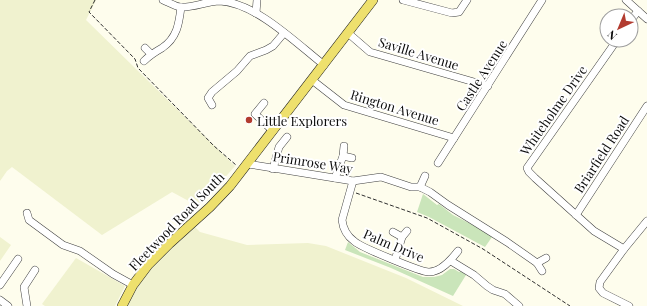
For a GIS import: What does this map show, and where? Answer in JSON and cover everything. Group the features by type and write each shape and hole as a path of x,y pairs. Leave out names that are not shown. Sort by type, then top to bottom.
{"main road":[{"name":"Fleetwood Road South","path":"122,306 133,285 148,265 210,207 245,167 373,0"}],"street":[{"path":"163,0 181,7 221,1 248,8 284,33 324,65"},
{"path":"256,13 257,0"},
{"path":"403,0 452,13 459,12 467,0"},
{"name":"Castle Avenue","path":"438,163 542,0"},
{"path":"626,0 635,8"},
{"path":"144,61 151,54 163,47 175,35 181,7"},
{"path":"639,12 647,19"},
{"path":"201,102 208,98 212,92 237,72 250,56 273,46 284,33"},
{"name":"Saville Avenue","path":"348,33 370,52 488,86"},
{"path":"145,48 151,54"},
{"name":"Whiteholme Drive","path":"611,48 528,168 529,172 576,216 594,231 624,249"},
{"name":"Rington Avenue","path":"312,80 344,105 454,138"},
{"path":"208,98 212,105"},
{"path":"264,103 255,114 273,131"},
{"name":"Briarfield Road","path":"576,216 647,106"},
{"path":"273,169 279,147 287,136"},
{"path":"335,178 344,146"},
{"path":"342,156 352,158"},
{"name":"Primrose Way","path":"245,167 273,169 353,182 381,177 411,187 420,187 507,242 537,263 542,271"},
{"path":"420,187 426,176"},
{"name":"Palm Drive","path":"353,182 342,220 342,226 354,241 395,260 428,272 438,270 451,260 458,251"},
{"path":"27,213 29,220 63,245 80,250 112,274 133,285"},
{"path":"629,306 603,293 599,288 600,282 647,221"},
{"path":"395,260 402,237 407,231"},
{"path":"393,232 402,237"},
{"path":"537,263 546,258"},
{"path":"0,285 18,259"},
{"path":"451,260 474,274 493,290 505,294 519,306"},
{"path":"27,306 24,287 35,270"},
{"path":"0,300 8,306"}],"path":[{"path":"95,0 88,12 135,59 138,68 214,146 245,167"},
{"path":"350,190 427,218 483,249 570,306"}],"green space":[{"path":"0,0 96,0 86,20 235,166 221,182 210,185 210,192 204,201 198,206 172,192 102,235 12,167 0,181"},
{"path":"423,194 453,215 485,231 492,237 485,247 417,212"},
{"path":"195,227 200,232 247,245 308,243 326,246 406,278 463,306 126,306 150,268"},
{"path":"0,237 11,245 0,261"},
{"path":"348,242 360,252 423,277 442,275 450,269 454,269 459,272 461,271 466,275 453,296 391,268 345,250"},
{"path":"76,258 125,286 115,306 45,306 42,304"}],"place":[{"name":"Little Explorers","path":"249,120"}]}
